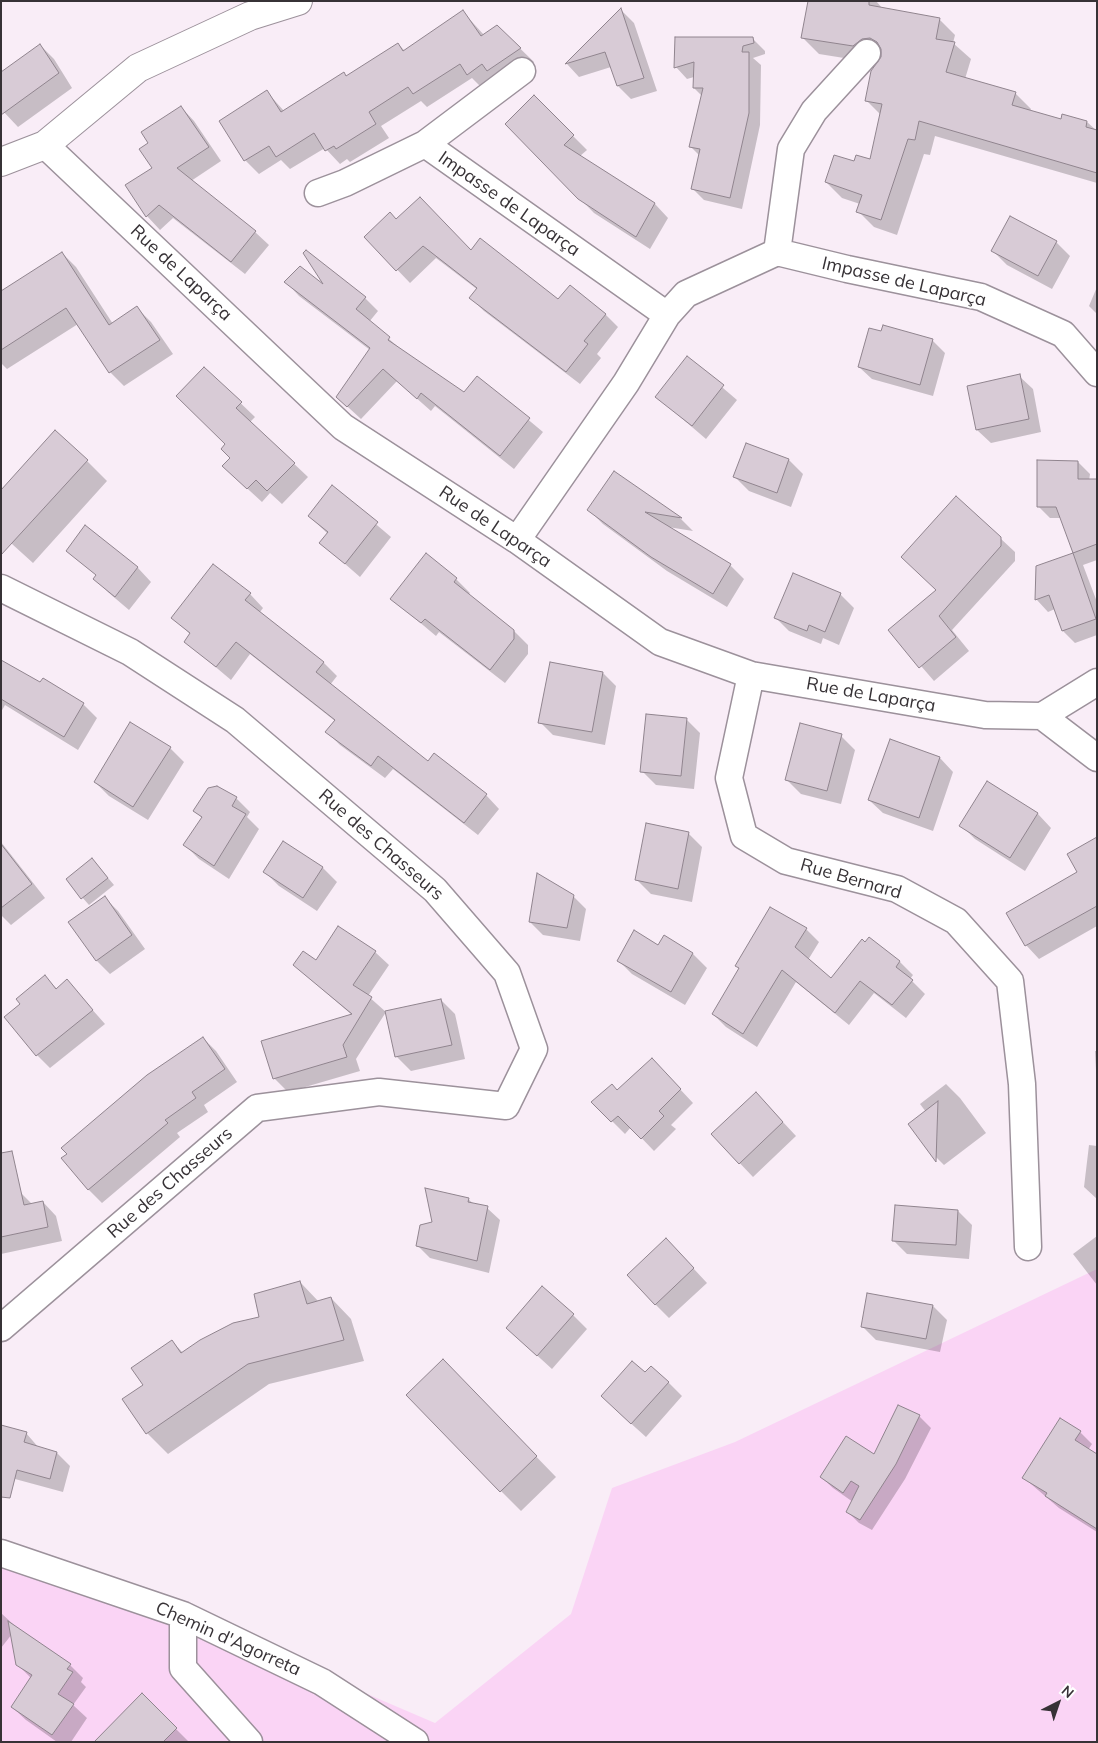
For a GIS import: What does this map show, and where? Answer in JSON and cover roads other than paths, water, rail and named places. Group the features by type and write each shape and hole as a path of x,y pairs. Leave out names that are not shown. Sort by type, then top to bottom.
{"main road":[{"path":"1,162 46,145 138,68 250,16 298,1"}],"street":[{"path":"517,540 626,383 667,315 686,294 777,252 791,149 814,111 867,53"},
{"path":"318,193 346,182 425,144 522,71"},
{"name":"Impasse de Laparça","path":"425,144 667,315"},
{"name":"Rue de Laparça","path":"46,145 343,427 517,540 660,642 751,675 985,714 1042,716"},
{"name":"Impasse de Laparça","path":"777,252 847,269 981,296 1064,334 1097,373"},
{"name":"Rue des Chasseurs","path":"1,588 130,652 235,720 435,890 507,973 534,1049 506,1106 379,1092 257,1108 1,1328"},
{"name":"Rue Bernard","path":"751,675 729,778 744,836 786,861 897,889 956,922 1010,980 1022,1084 1028,1247"},
{"path":"1097,682 1042,716 1097,758"},
{"name":"Chemin d'Agorreta","path":"1,1553 183,1615 322,1682 415,1742"},
{"path":"183,1615 183,1668 249,1742"}]}
